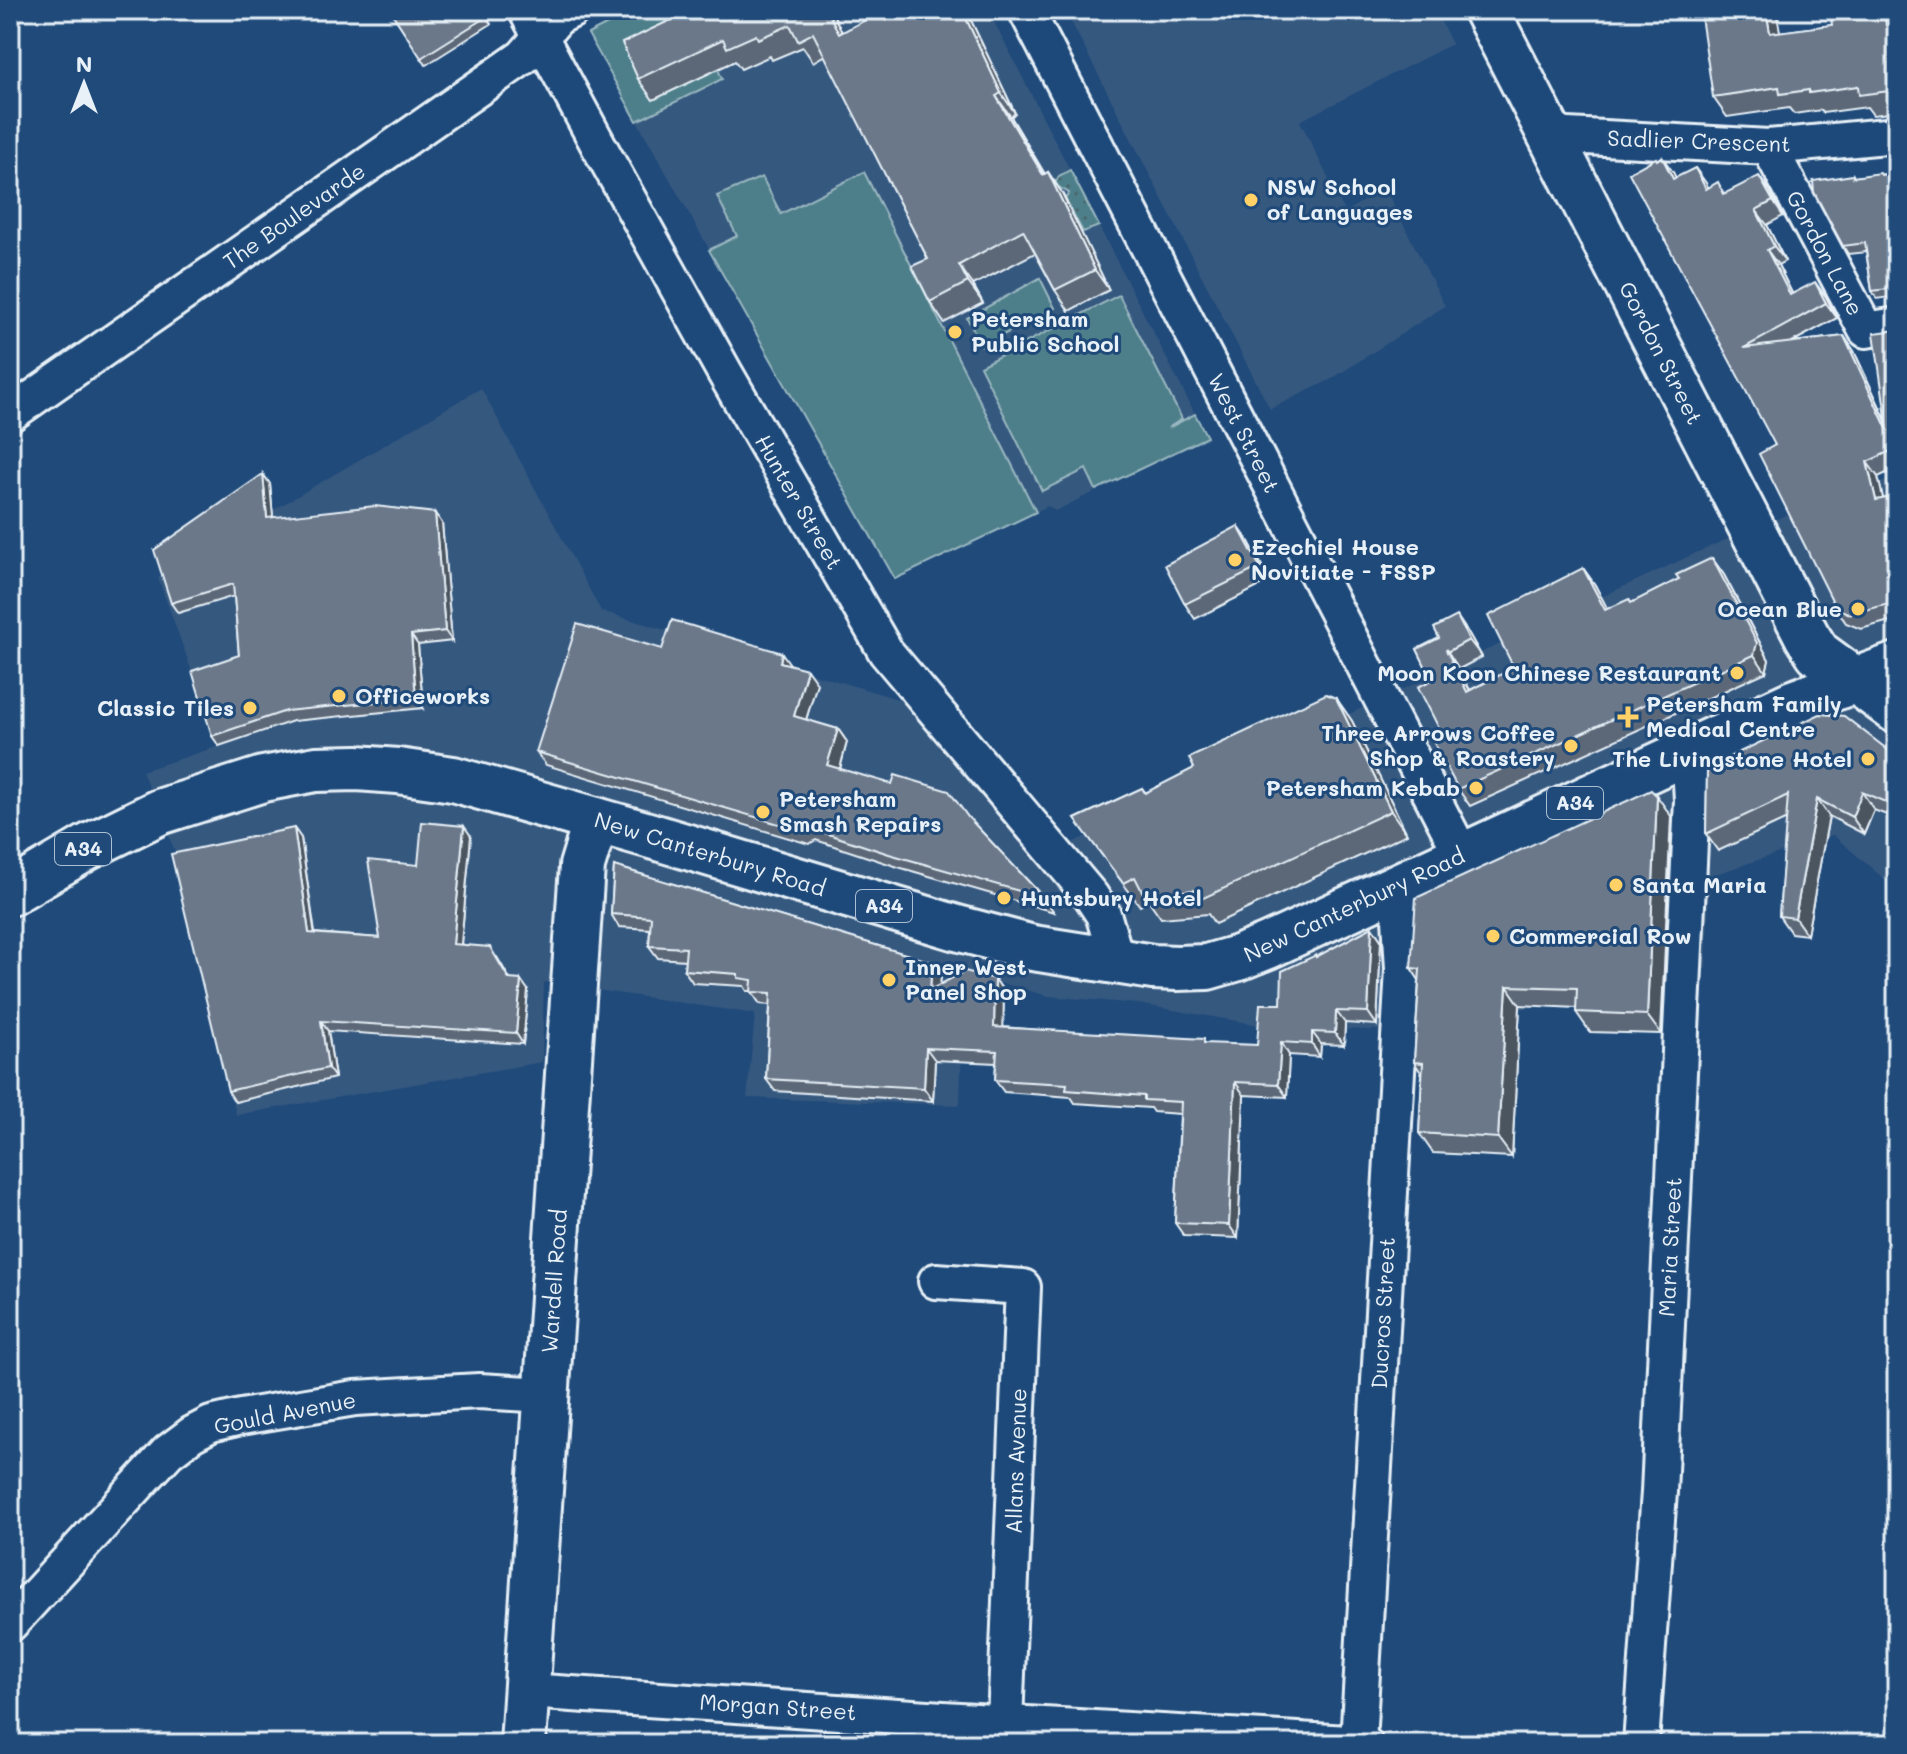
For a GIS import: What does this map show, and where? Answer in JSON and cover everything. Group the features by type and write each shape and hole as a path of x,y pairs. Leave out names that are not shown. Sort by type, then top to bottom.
{"main road":[{"name":"Gordon Street","path":"1486,10 1807,636 1818,653 1897,711"},
{"name":"New Canterbury Road","path":"10,893 88,847 159,812 263,779 316,769 357,768 453,779 1033,948 1177,968 1207,967 1238,958 1793,703 1897,665"},
{"name":"Wardell Road","path":"523,1744 582,866 596,820"}],"street":[{"name":"The Boulevarde","path":"10,414 523,57 533,23 572,10"},
{"name":"West Street","path":"1026,10 1462,855"},
{"name":"Hunter Street","path":"533,23 725,373 886,652 1091,896 1103,914 1117,961"},
{"name":"Sadlier Crescent","path":"1549,135 1769,147 1897,135"},
{"name":"Gordon Lane","path":"1769,147 1866,330 1897,325"},
{"name":"Maria Street","path":"1641,1744 1659,1492 1692,800 1689,750"},
{"name":"Ducros Street","path":"1362,1743 1403,969 1398,884"},
{"name":"Allans Avenue","path":"936,1281 1023,1287 1005,1722"},
{"name":"Gould Avenue","path":"10,1624 168,1452 211,1424 355,1398 479,1391 547,1395"},
{"name":"Morgan Street","path":"527,1691 942,1731 1005,1722 1167,1738 1362,1743"}],"shaded area":[{"name":"Petersham Public School","path":"635,10 988,10 1207,437 1055,511 1048,506 895,579 588,34"},
{"name":"NSW School of Languages","path":"1065,10 1435,10 1452,44 1300,121 1345,212 1385,188 1445,306 1330,380 1270,409"},
{"path":"481,388 601,611 955,716 1065,846 1711,546 1784,516 1817,511 1897,476 1897,890 1833,835 1710,876 1706,969 1420,1031 1277,1028 1138,1004 1048,996 964,973 960,1105 747,1098 755,1014 544,982 542,1062 236,1115 176,854 142,771 219,746 158,578"}],"green space":[{"path":"635,10 726,10 718,69 722,79 637,121 588,34"},
{"path":"1070,170 1099,226 1083,232 1065,199 1069,193 1055,183 1059,176"},
{"path":"864,172 1036,512 895,579 709,250 737,236 717,196 762,177 781,214"},
{"path":"1040,278 1055,308 982,346 967,318"},
{"path":"1119,295 1182,419 1168,428 1195,414 1207,437 1096,490 1086,469 1042,491 980,366"}],"building":[{"path":"390,10 481,10 486,17 421,58"},
{"path":"692,10 703,10 705,13 712,10 827,10 839,34 884,10 962,10 1001,93 996,96 1043,175 1048,172 1095,270 1055,290 1023,230 959,265 968,282 930,302 912,266 928,259 813,33 798,41 790,25 727,48 723,39 638,79 622,43"},
{"path":"1700,10 1766,10 1770,33 1832,25 1830,10 1884,10 1886,25 1892,24 1897,90 1859,95 1858,86 1780,94 1779,87 1713,97"},
{"path":"1662,157 1673,179 1695,168 1706,189 1718,182 1724,194 1759,176 1773,201 1756,210 1774,246 1767,250 1790,295 1815,282 1826,303 1744,348 1844,336 1888,431 1874,333 1897,330 1897,448 1867,462 1876,500 1897,496 1897,602 1850,614 1836,608 1759,454 1775,445 1629,173"},
{"path":"1897,173 1897,288 1872,291 1865,243 1843,246 1814,192 1813,181"},
{"path":"263,474 267,518 375,506 435,513 445,631 411,635 416,698 286,711 212,736 192,671 239,655 233,584 171,603 154,550"},
{"path":"1238,526 1260,567 1185,604 1165,565"},
{"path":"1712,558 1757,643 1754,655 1458,789 1434,743 1444,738 1418,687 1432,680 1417,649 1439,638 1434,628 1457,616 1469,640 1447,652 1467,692 1514,668 1488,616 1583,568 1605,610 1629,599 1631,603 1679,579 1676,575"},
{"path":"672,620 782,653 780,662 807,669 794,716 838,729 827,765 892,784 895,775 949,791 968,817 1044,898 807,827 799,830 536,752 577,624 662,649"},
{"path":"1326,694 1336,698 1391,811 1199,900 1194,890 1144,895 1135,877 1123,883 1075,819 1142,788 1145,793 1194,768 1189,758"},
{"path":"1820,714 1844,716 1897,757 1897,807 1862,792 1852,817 1817,799 1795,918 1779,916 1788,795 1706,834 1707,772 1710,766"},
{"path":"1651,790 1657,796 1647,1015 1576,1012 1577,988 1507,986 1498,1138 1419,1133 1423,1063 1414,1062 1420,969 1411,968 1416,898"},
{"path":"422,822 464,826 453,944 490,947 509,979 521,980 516,1033 321,1021 328,1068 228,1091 171,854 294,828 309,933 380,938 368,860 418,865"},
{"path":"614,866 932,962 930,990 965,971 995,979 994,1027 1257,1045 1260,1004 1281,1004 1282,971 1372,927 1368,1012 1336,1011 1335,1033 1312,1032 1312,1044 1281,1042 1278,1084 1235,1082 1229,1225 1175,1223 1181,1102 1066,1090 1067,1084 995,1080 997,1051 926,1048 924,1088 766,1079 771,993 751,992 752,980 738,978 738,974 684,970 686,948 649,946 651,917 611,914"}],"place":[{"name":"NSW School of Languages","path":"1251,200"},
{"name":"Petersham Public School","path":"955,332"},
{"name":"Ezechiel House Novitiate - FSSP","path":"1235,560"},
{"name":"Ocean Blue","path":"1858,609"},
{"name":"Moon Koon Chinese Restaurant","path":"1737,673"},
{"name":"Officeworks","path":"339,696"},
{"name":"Classic Tiles","path":"250,708"},
{"name":"Petersham Family Medical Centre","path":"1628,717"},
{"name":"Three Arrows Coffee Shop & Roastery","path":"1571,746"},
{"name":"The Livingstone Hotel","path":"1868,759"},
{"name":"Petersham Kebab","path":"1476,788"},
{"name":"Petersham Smash Repairs","path":"763,812"},
{"name":"Santa Maria","path":"1616,885"},
{"name":"Huntsbury Hotel","path":"1004,898"},
{"name":"Commercial Row","path":"1493,936"},
{"name":"Inner West Panel Shop","path":"889,980"}]}
